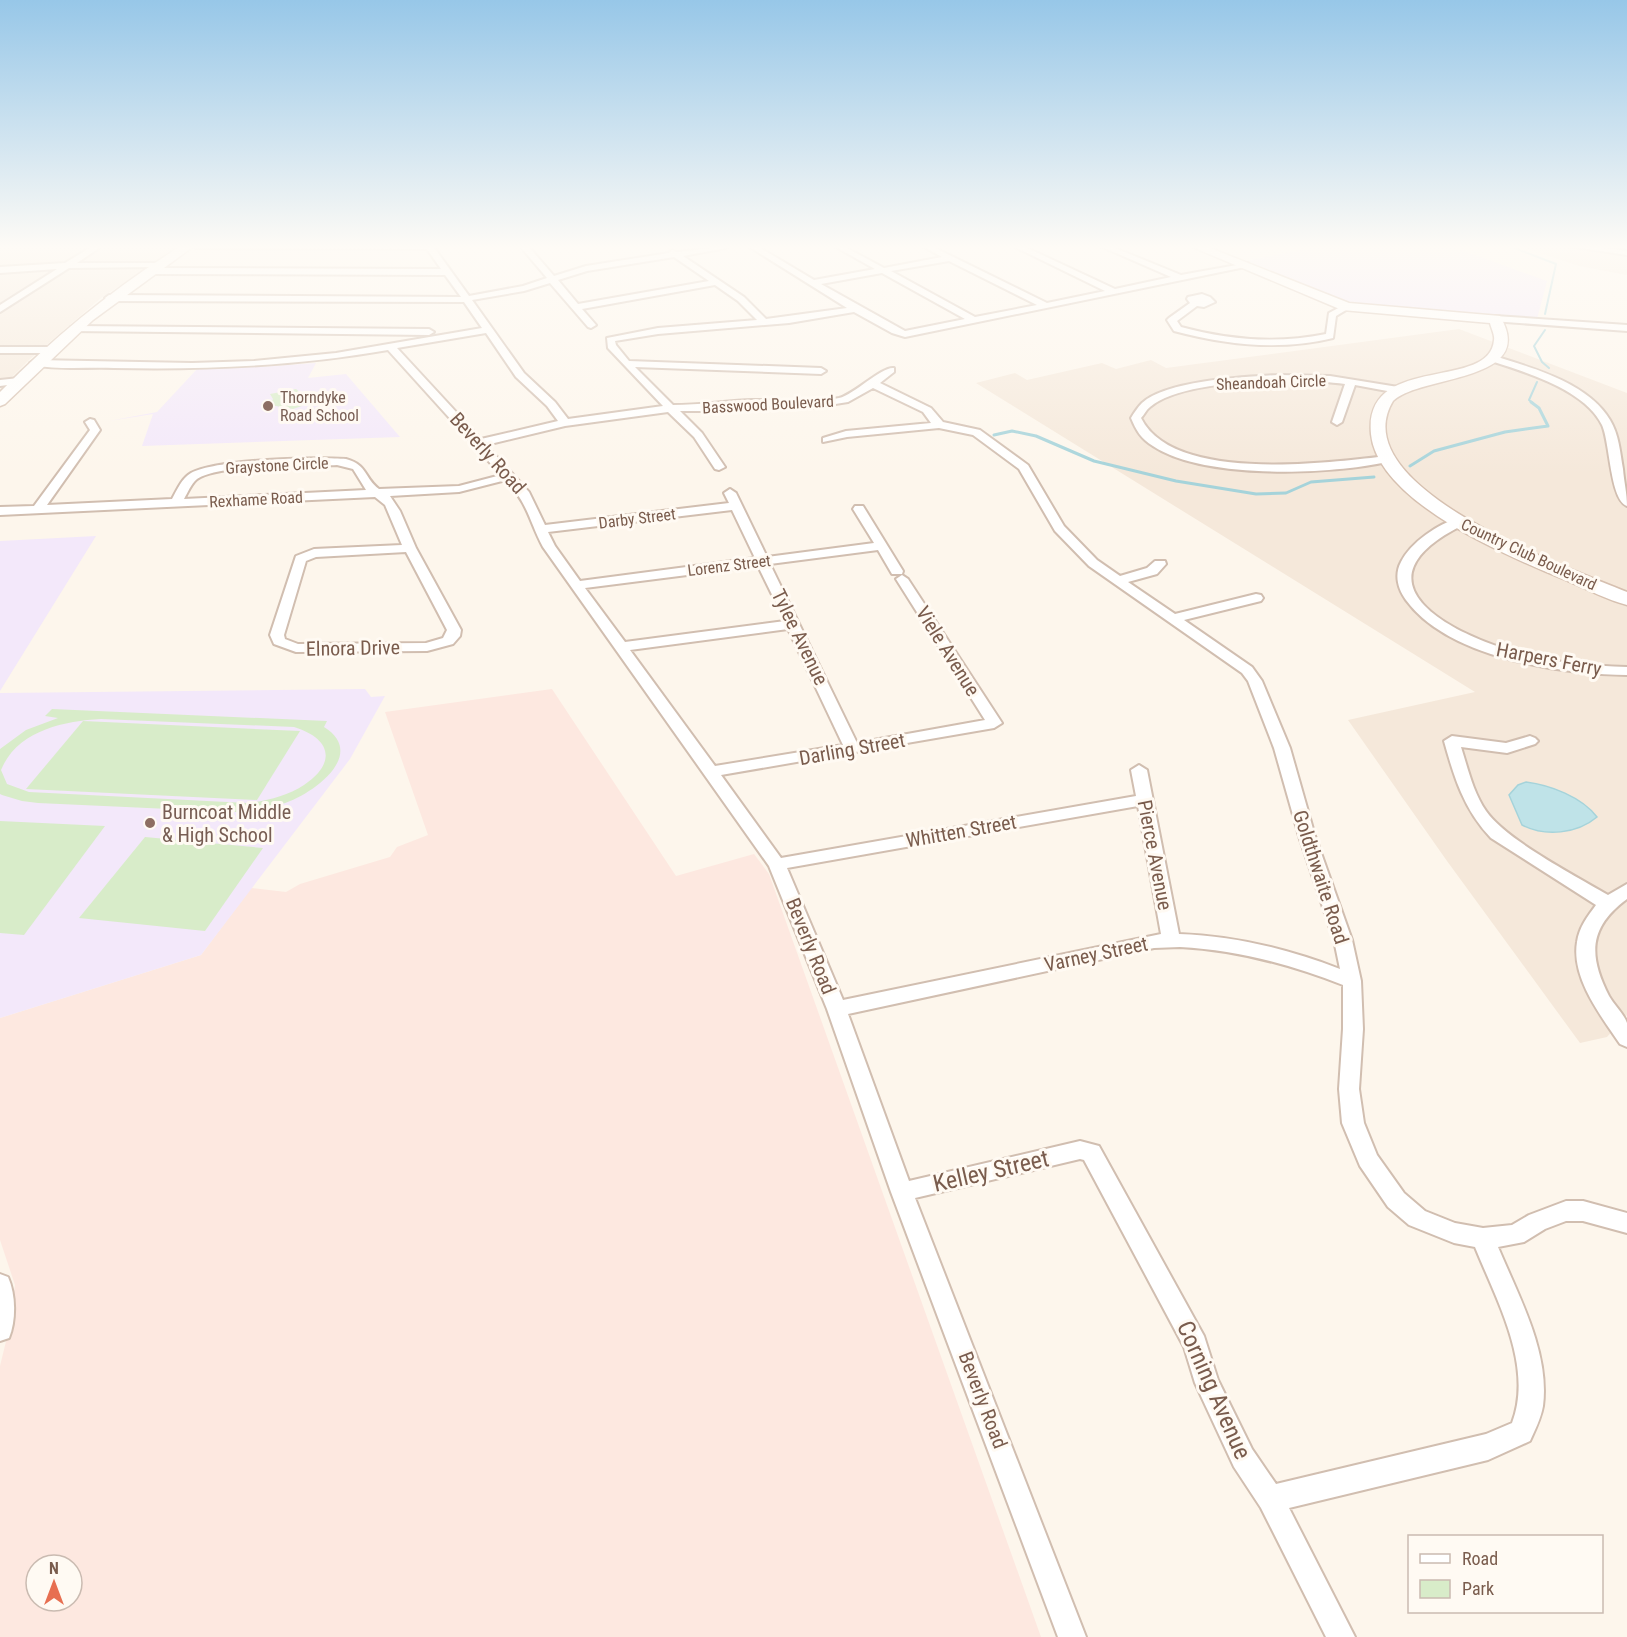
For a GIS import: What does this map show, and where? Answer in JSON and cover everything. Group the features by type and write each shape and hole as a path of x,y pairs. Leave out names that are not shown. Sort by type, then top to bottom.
{"street":[{"path":"0,401 35,363 81,322"},
{"path":"482,322 520,375 551,405 565,423"},
{"path":"719,467 698,435 627,364 611,346 610,340 658,331 759,322"},
{"path":"880,322 900,333 960,322"},
{"path":"1173,322 1177,329 1202,337 1307,342 1330,336 1331,322"},
{"path":"1398,390 1471,370 1491,358 1502,341 1502,331 1497,322"},
{"path":"1541,322 1627,328"},
{"path":"1589,326 1627,339"},
{"path":"74,329 411,332 487,330"},
{"path":"35,363 270,363 341,356 487,330"},
{"path":"411,332 411,343"},
{"name":"Beverly Road","path":"390,346 510,476 534,506 539,529 576,585 777,864 837,1009 902,1192 998,1436 1072,1637"},
{"path":"0,350 50,350"},
{"path":"1491,358 1548,377 1574,393 1604,418 1612,436 1618,484 1627,502"},
{"path":"627,364 821,371"},
{"name":"Basswood Boulevard","path":"480,443 565,423 671,408 708,408 752,403 810,405 844,400 873,384 891,370"},
{"name":"Sheandoah Circle","path":"1387,459 1283,468 1224,464 1166,449 1148,438 1136,421 1140,410 1154,399 1200,386 1244,380 1286,378 1353,382 1398,390"},
{"path":"0,383 19,381"},
{"path":"1337,422 1348,386 1353,382"},
{"path":"873,384 927,410 939,425"},
{"name":"Country Club Boulevard","path":"1398,390 1386,399 1378,423 1380,441 1387,459 1414,491 1459,522 1504,545 1627,599"},
{"path":"38,509 95,430 90,422"},
{"path":"827,440 846,434 939,425"},
{"name":"Goldthwaite Road","path":"939,425 976,432 1024,467 1059,528 1093,563 1227,654 1247,670 1260,691 1282,748 1306,836 1338,924 1352,981 1350,1109 1359,1140 1368,1160 1396,1200 1417,1218 1454,1233 1483,1238 1516,1234 1537,1222 1566,1211 1583,1211 1627,1223"},
{"name":"Graystone Circle","path":"176,503 193,476 203,471 228,467 354,464 358,466 370,489 378,493"},
{"name":"Rexhame Road","path":"0,511 459,489 510,476"},
{"name":"Elnora Drive","path":"378,493 386,499 410,548 452,623 453,636 448,642 427,647 308,649 296,648 279,641 278,627 298,563 305,555 410,548"},
{"name":"Darby Street","path":"539,529 733,500"},
{"name":"Tylee Avenue","path":"733,500 852,748"},
{"name":"Viele Avenue","path":"860,509 994,723"},
{"name":"Harpers Ferry","path":"1459,522 1433,536 1413,554 1404,573 1404,586 1429,616 1467,639 1522,658 1579,667 1627,671"},
{"name":"Lorenz Street","path":"576,585 882,546"},
{"path":"1118,581 1152,571 1160,564"},
{"path":"1173,619 1256,598"},
{"path":"621,647 794,624"},
{"name":"Darling Street","path":"710,772 994,723"},
{"path":"1530,741 1507,748 1452,741 1474,808 1483,822 1497,834 1607,903"},
{"name":"Pierce Avenue","path":"1139,770 1171,940"},
{"name":"Whitten Street","path":"777,864 1042,816 1145,800"},
{"path":"1627,890 1607,903 1594,917 1585,948 1588,974 1601,1000 1627,1039"},
{"name":"Varney Street","path":"837,1009 1154,941 1171,940 1226,942 1253,947 1314,966 1352,981"},
{"name":"Kelley Street","path":"902,1192 1080,1149"},
{"name":"Corning Avenue","path":"1080,1149 1091,1152 1145,1248 1196,1344 1207,1383 1226,1425 1250,1469 1270,1499 1341,1637"},
{"path":"1270,1499 1488,1448 1521,1432 1529,1408 1531,1382 1515,1316 1483,1238"},
{"path":"0,1285 0,1330"}],"shaded area":[{"path":"0,322 73,322 30,359 0,389"},
{"path":"1459,329 1627,393 1627,1015 1607,1037 1580,1043 1447,861 1348,720 1475,692 976,383 1015,373 1027,380 1102,363 1116,369 1151,360 1166,368"},
{"name":"Thorndyke Road School","path":"316,363 308,378 346,374 400,437 142,446 153,414 109,421 157,412 198,368"},
{"path":"96,536 0,691 0,541"},
{"name":"Burncoat Middle & High School","path":"365,689 371,697 385,696 350,759 201,955 0,1018 0,693"},
{"path":"552,689 676,876 754,854 769,874 1041,1637 0,1637 0,1366 9,1329 15,1285 0,1240 0,1018 201,955 251,888 286,892 300,884 390,857 397,847 428,835 385,712"}],"green space":[{"path":"296,389 304,396 300,399 302,406 293,409 270,405 273,399 270,394"},
{"path":"52,709 327,721 324,727 336,738 340,750 338,762 330,773 307,793 282,804 253,810 235,812 38,803 0,794 0,749 26,730 58,718 45,716","holes":["101,719 294,727 316,737 322,744 325,752 322,768 297,789 277,797 254,802 29,792 7,784 1,770 8,757 30,737 72,722"]},
{"path":"83,721 300,731 257,800 26,789"},
{"path":"0,821 105,826 24,935 0,933"},
{"path":"145,837 263,848 205,931 79,918"}],"water":[{"path":"1526,782 1565,793 1591,810 1597,817 1580,827 1561,832 1541,831 1522,825 1509,795 1518,785"}],"waterway":[{"path":"1545,330 1534,346 1542,362 1549,368"},
{"path":"1533,403 1529,400 1537,382"},
{"path":"1410,466 1434,451 1505,432 1548,426 1539,408 1531,402"},
{"path":"994,435 1012,431 1036,436 1094,461 1176,481 1256,494 1286,493 1311,482 1374,477"}],"place":[{"name":"Thorndyke Road School","path":"268,406"},
{"name":"Burncoat Middle & High School","path":"150,823"}]}
